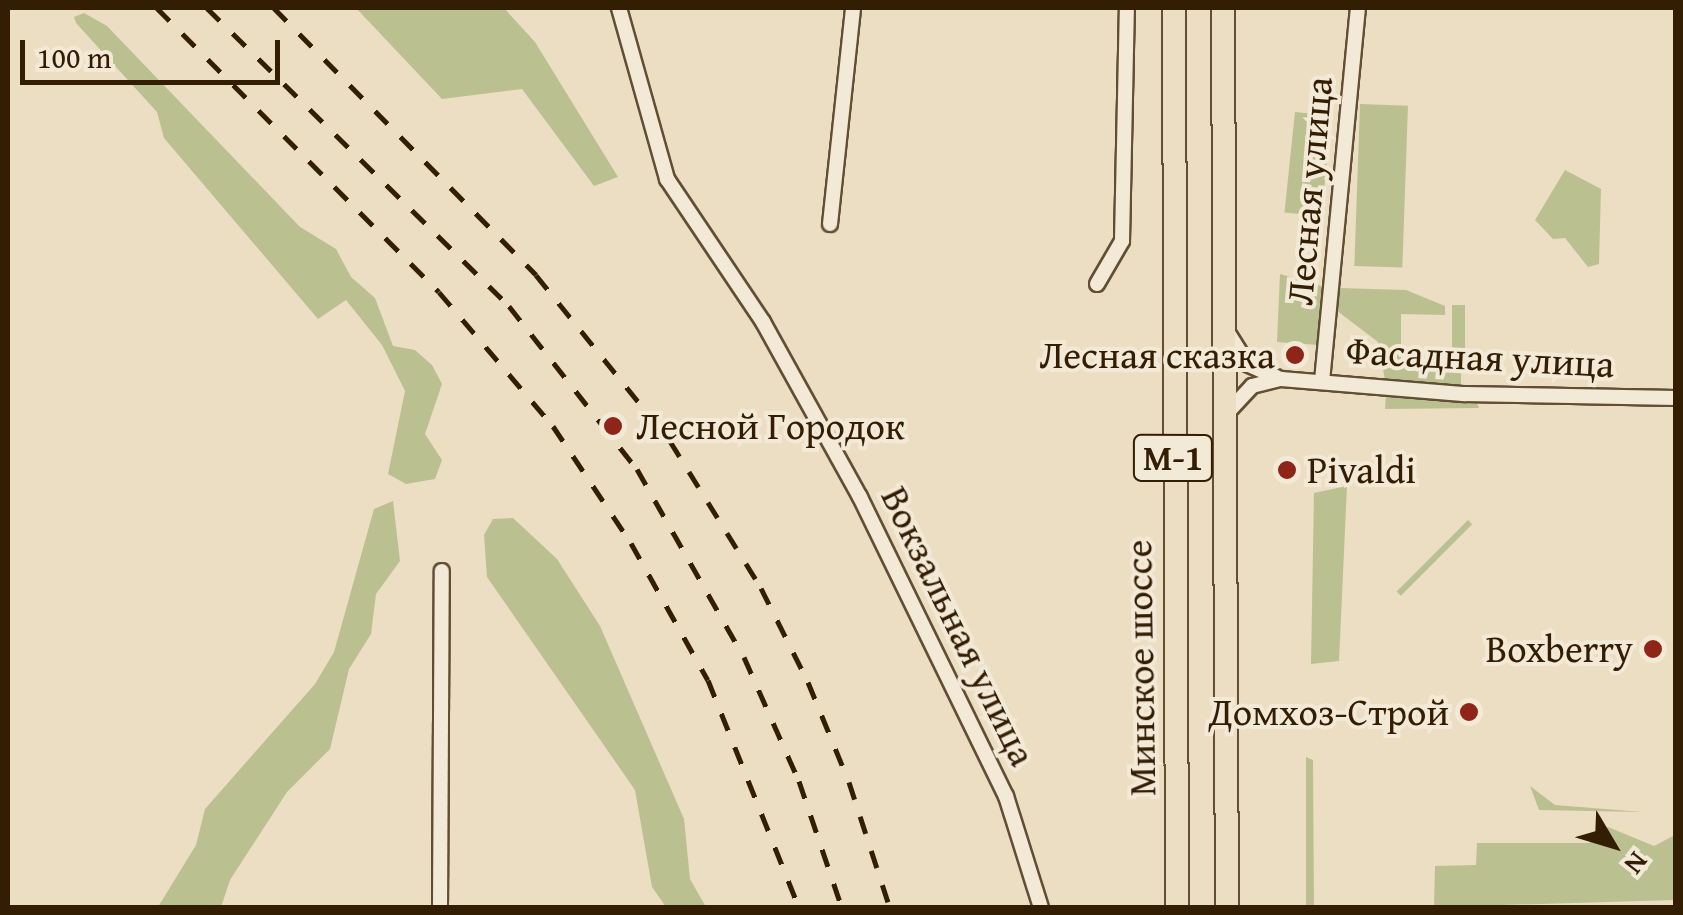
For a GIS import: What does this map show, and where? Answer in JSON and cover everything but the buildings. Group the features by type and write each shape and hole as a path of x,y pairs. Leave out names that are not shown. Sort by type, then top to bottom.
{"highway":[{"name":"Минское шоссе","path":"1174,8 1177,908"},
{"name":"М-1","path":"1223,8 1227,908"}],"street":[{"name":"Вокзальная улица","path":"618,8 666,178 733,274 860,498 1006,796 1041,908"},
{"path":"830,224 853,8"},
{"path":"1097,284 1122,241 1127,8"},
{"name":"Лесная улица","path":"1322,381 1358,8"},
{"name":"Фасадная улица","path":"1227,331 1247,364 1281,379"},
{"name":"Фасадная улица","path":"1227,414 1244,391 1281,379 1465,394 1676,398"},
{"path":"440,908 442,571"}],"green space":[{"path":"356,8 504,8 535,42 618,177 594,186 522,89 442,99"},
{"path":"84,13 107,26 300,227 336,249 351,277 375,298 393,346 415,350 432,365 442,384 425,434 442,460 435,479 406,484 388,474 405,391 382,345 346,300 318,319 164,138 157,112 76,23 74,17"},
{"path":"1360,104 1408,106 1402,268 1354,266"},
{"path":"1295,112 1332,116 1321,216 1284,212"},
{"path":"1565,170 1601,189 1599,264 1588,267 1565,238 1553,239 1535,220"},
{"path":"1280,274 1328,288 1318,345 1277,342"},
{"path":"1338,288 1406,290 1445,306 1445,315 1401,314 1401,363 1461,364 1461,385 1385,380 1378,342 1336,310"},
{"path":"1452,305 1465,305 1465,359 1452,359"},
{"path":"1386,395 1475,398 1479,408 1385,409"},
{"path":"1347,486 1339,661 1311,664 1314,493"},
{"path":"393,501 400,561 376,594 371,634 349,669 330,749 287,792 230,880 221,907 158,907 196,845 205,809 315,684 334,652 374,509"},
{"path":"513,518 557,559 600,626 684,819 690,879 706,907 666,907 652,887 635,790 487,577 484,535 493,519"},
{"path":"1468,520 1472,524 1401,596 1397,591"},
{"path":"1306,757 1313,760 1314,907 1306,907"},
{"path":"1530,786 1555,805 1642,812 1539,810"},
{"path":"1608,827 1654,846 1675,835 1675,900 1434,907 1435,866 1476,865 1477,843 1589,843"}],"railway":[{"path":"157,8 439,292 553,426 631,543 708,680 799,908"},
{"path":"207,8 509,306 637,469 744,657 799,781 842,908"},
{"path":"274,8 536,275 670,441 761,588 808,682 849,782 890,908"}],"place":[{"name":"Лесная сказка","path":"1295,355"},
{"name":"Лесной Городок","path":"613,426"},
{"name":"Pivaldi","path":"1287,470"},
{"name":"Boxberry","path":"1653,649"},
{"name":"Домхоз-Строй","path":"1469,712"}]}
